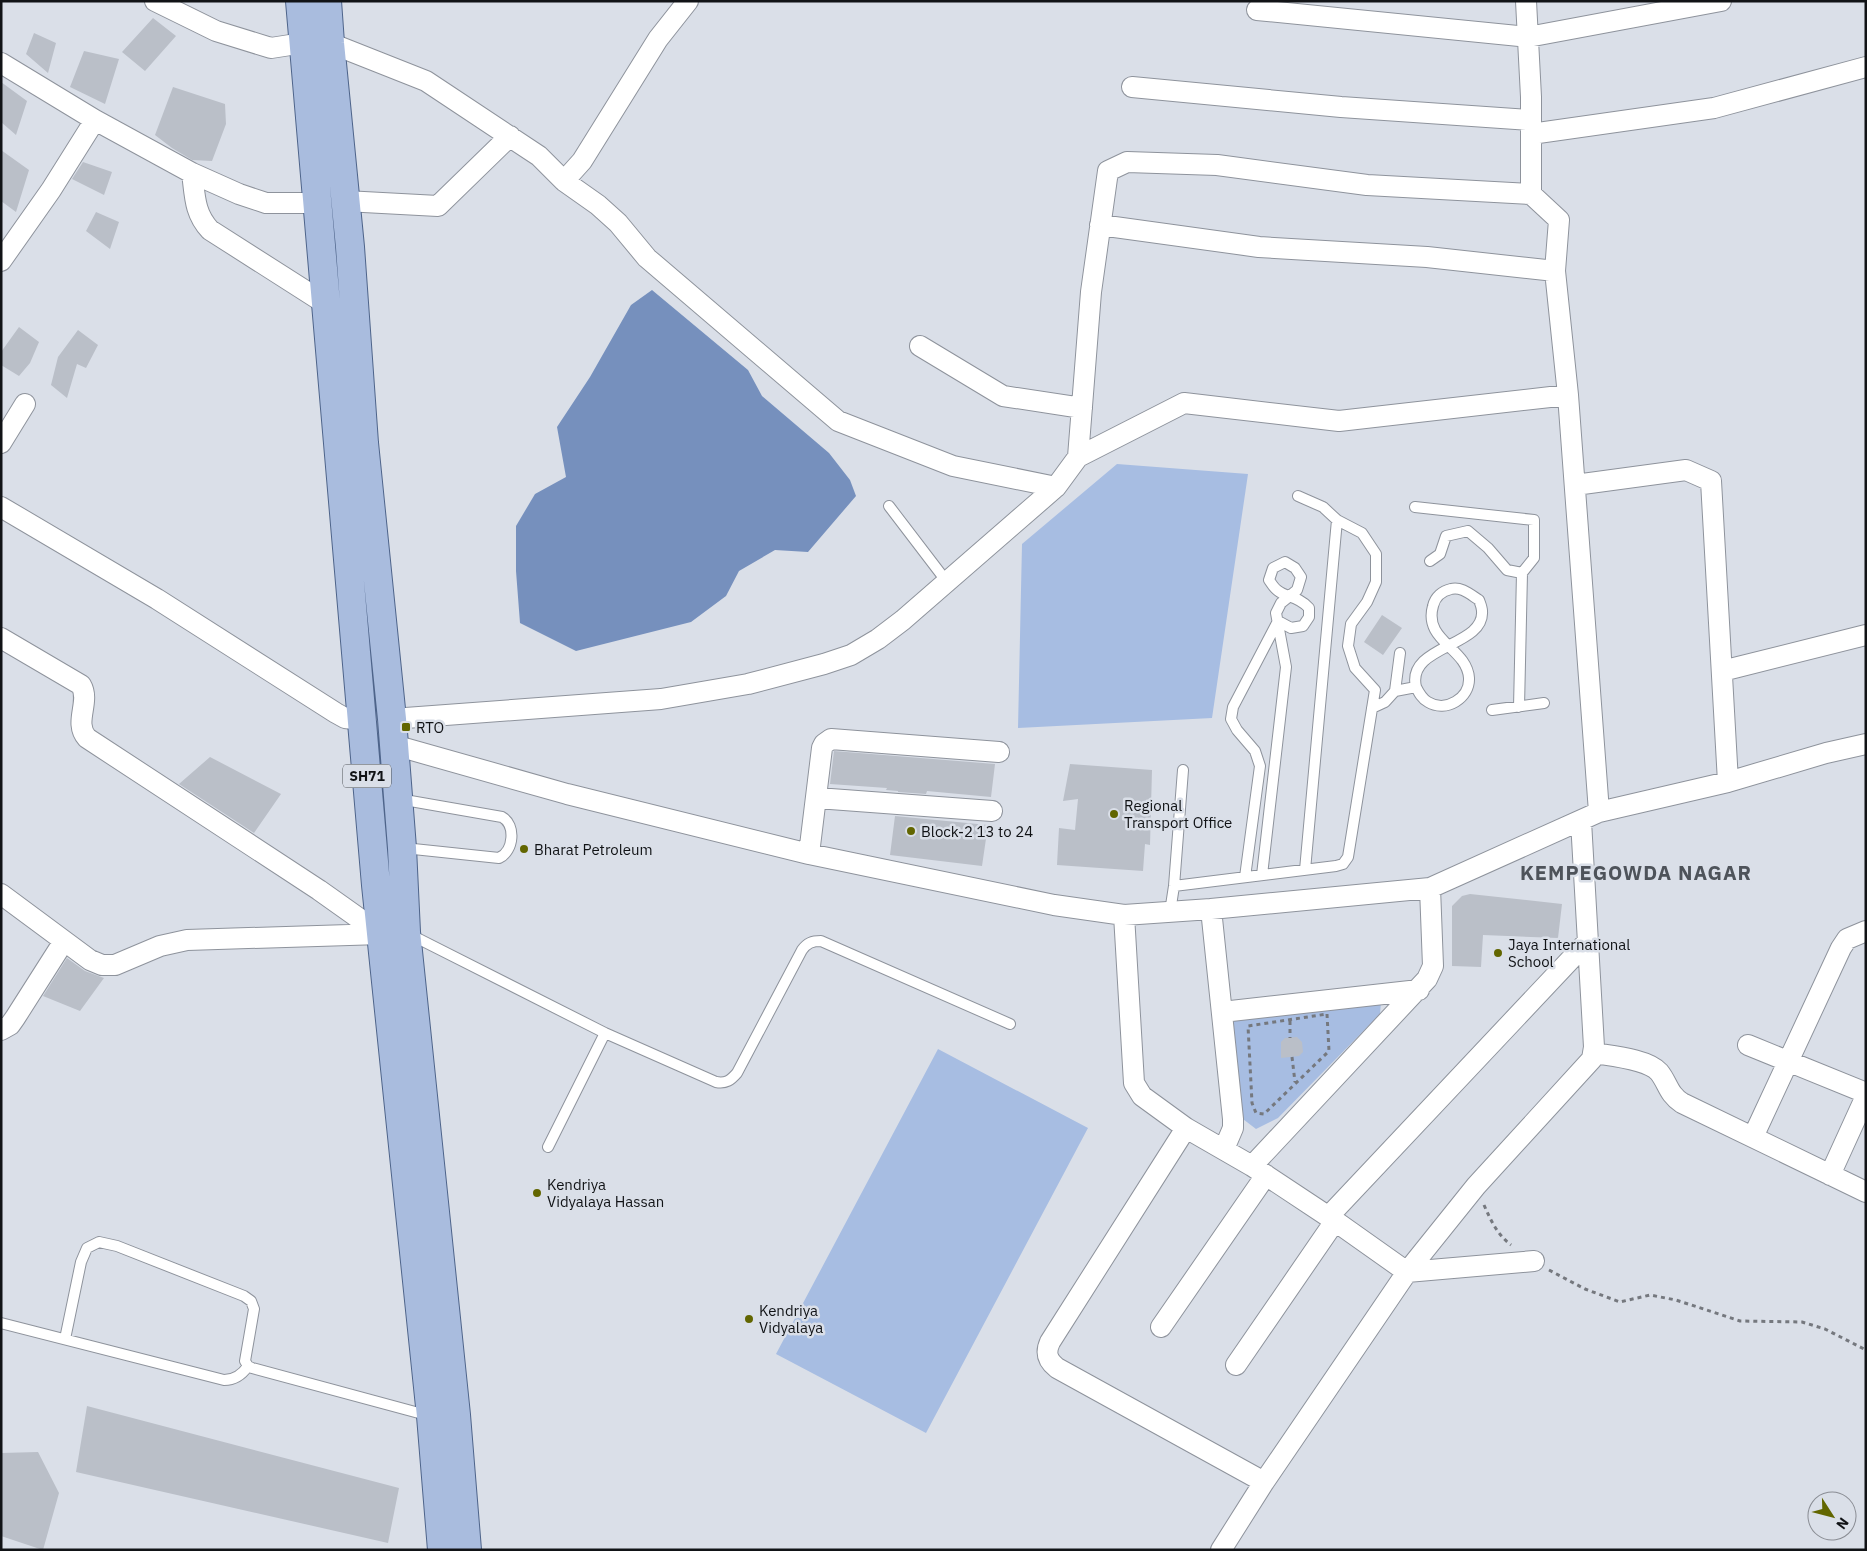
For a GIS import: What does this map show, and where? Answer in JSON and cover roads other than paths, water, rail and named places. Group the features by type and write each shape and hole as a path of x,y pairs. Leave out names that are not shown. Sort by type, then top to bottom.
{"main road":[{"name":"SH71","path":"300,1 362,720 394,933 444,1415 467,1550"},
{"name":"SH71","path":"328,1 364,443 393,732 402,848 394,933"},
{"path":"317,203 345,201"},
{"path":"362,720 393,732"},
{"name":"SH71","path":"442,1550 444,1415"}],"street":[{"path":"155,1 216,31 272,48 303,43"},
{"path":"564,181 582,161 658,40 688,1"},
{"path":"1526,1 1531,127 1531,194"},
{"path":"1257,10 1528,37 1721,1"},
{"path":"330,43 426,81 539,156 564,181 618,223 647,258 838,421 953,466 1056,487"},
{"path":"1,63 95,120 218,186 266,203 317,203"},
{"path":"1132,87 1531,127 1714,108 1866,67"},
{"path":"1,261 51,190 95,120"},
{"path":"345,201 438,206 510,136"},
{"path":"1078,457 1091,292 1108,171 1127,162 1217,165 1367,185 1531,194 1559,220 1556,271 1568,395 1599,812"},
{"path":"192,173 197,212 210,230 326,304"},
{"path":"1100,225 1259,247 1426,258 1556,271"},
{"path":"920,346 1003,396 1082,408"},
{"path":"393,732 661,698 748,684 851,655 878,639 903,620 1056,487 1078,457 1184,403 1339,421 1568,395"},
{"path":"1,443 25,404"},
{"path":"1575,486 1686,470 1711,481 1728,782"},
{"path":"1,507 157,599 336,713 345,718 362,720"},
{"path":"1722,671 1866,635"},
{"path":"1,638 81,685 84,690 84,697 80,726 82,733 87,738 319,890 394,933"},
{"path":"393,732 567,794 810,854 1054,905 1124,915 1211,909 1430,888 1599,812 1728,782 1826,753 1866,744"},
{"path":"810,854 822,748 831,739 999,752"},
{"path":"817,798 992,811"},
{"path":"1221,1550 1264,1482 1407,1272 1476,1186 1592,1059 1594,1053 1581,821"},
{"path":"1161,1327 1259,1171 1427,979 1433,966 1430,888"},
{"path":"1,894 90,960 102,965 115,965 160,946 187,940 394,933"},
{"path":"1211,909 1233,1119 1233,1128 1224,1149"},
{"path":"1124,915 1134,1083 1142,1096 1186,1128 1224,1149 1332,1219 1407,1272 1534,1261"},
{"path":"1753,1137 1790,1062 1841,948 1847,939 1866,931"},
{"path":"1,1030 10,1025 15,1018 64,941"},
{"path":"1236,1365 1332,1219 1588,941"},
{"path":"1222,1012 1419,990"},
{"path":"1748,1045 1866,1094 1830,1176"},
{"path":"1594,1053 1654,1066 1675,1098 1830,1176 1866,1192"},
{"path":"1186,1128 1050,1342 1047,1349 1047,1357 1057,1368 1264,1482"}],"lane":[{"path":"1174,886 1336,866 1343,864 1348,857 1375,690 1355,668 1348,646 1351,624 1367,602 1376,582 1376,554 1362,533 1337,520 1323,507 1298,496"},
{"path":"889,506 947,582"},
{"path":"1415,507 1534,520 1534,558 1522,573 1519,707"},
{"path":"1305,870 1337,520"},
{"path":"1430,561 1440,554 1446,536 1468,531 1488,548 1507,570 1522,573"},
{"path":"1449,646 1432,628 1430,615 1434,601 1443,591 1455,587 1466,591 1479,600 1482,612 1479,624 1473,632 1449,646 1426,659 1417,670 1415,681 1420,696 1437,706 1448,705 1457,701 1468,689 1469,678 1467,668 1449,646"},
{"path":"1262,875 1286,667 1276,613 1290,595 1302,600 1309,608 1309,617 1303,626 1291,628 1278,621"},
{"path":"1245,877 1260,766 1255,751 1237,730 1231,719 1233,707 1278,621"},
{"path":"1372,708 1385,702 1395,691 1400,653"},
{"path":"1395,691 1416,687"},
{"path":"1492,710 1544,703"},
{"path":"1170,912 1174,886 1183,770"},
{"path":"398,799 502,817 510,826 511,837 508,850 504,856 499,858 402,848"},
{"path":"394,933 605,1033 722,1083 728,1081 737,1073 802,950 806,944 814,941 821,941 1010,1024"},
{"path":"548,1147 605,1033"},
{"path":"65,1339 81,1262 87,1248 99,1242 126,1250 244,1296 251,1301 254,1309 245,1361 248,1366 444,1415"},
{"path":"1,1323 224,1380 237,1378 248,1366"}],"place":[{"name":"RTO","path":"406,727"},
{"name":"Regional Transport Office","path":"1114,814"},
{"name":"Block-2 13 to 24","path":"911,831"},
{"name":"Bharat Petroleum","path":"524,849"},
{"name":"Jaya International School","path":"1498,953"},
{"name":"Kendriya Vidyalaya Hassan","path":"537,1193"},
{"name":"Kendriya Vidyalaya","path":"749,1319"}],"district":[{"name":"KEMPEGOWDA NAGAR","path":"1636,872"}]}
